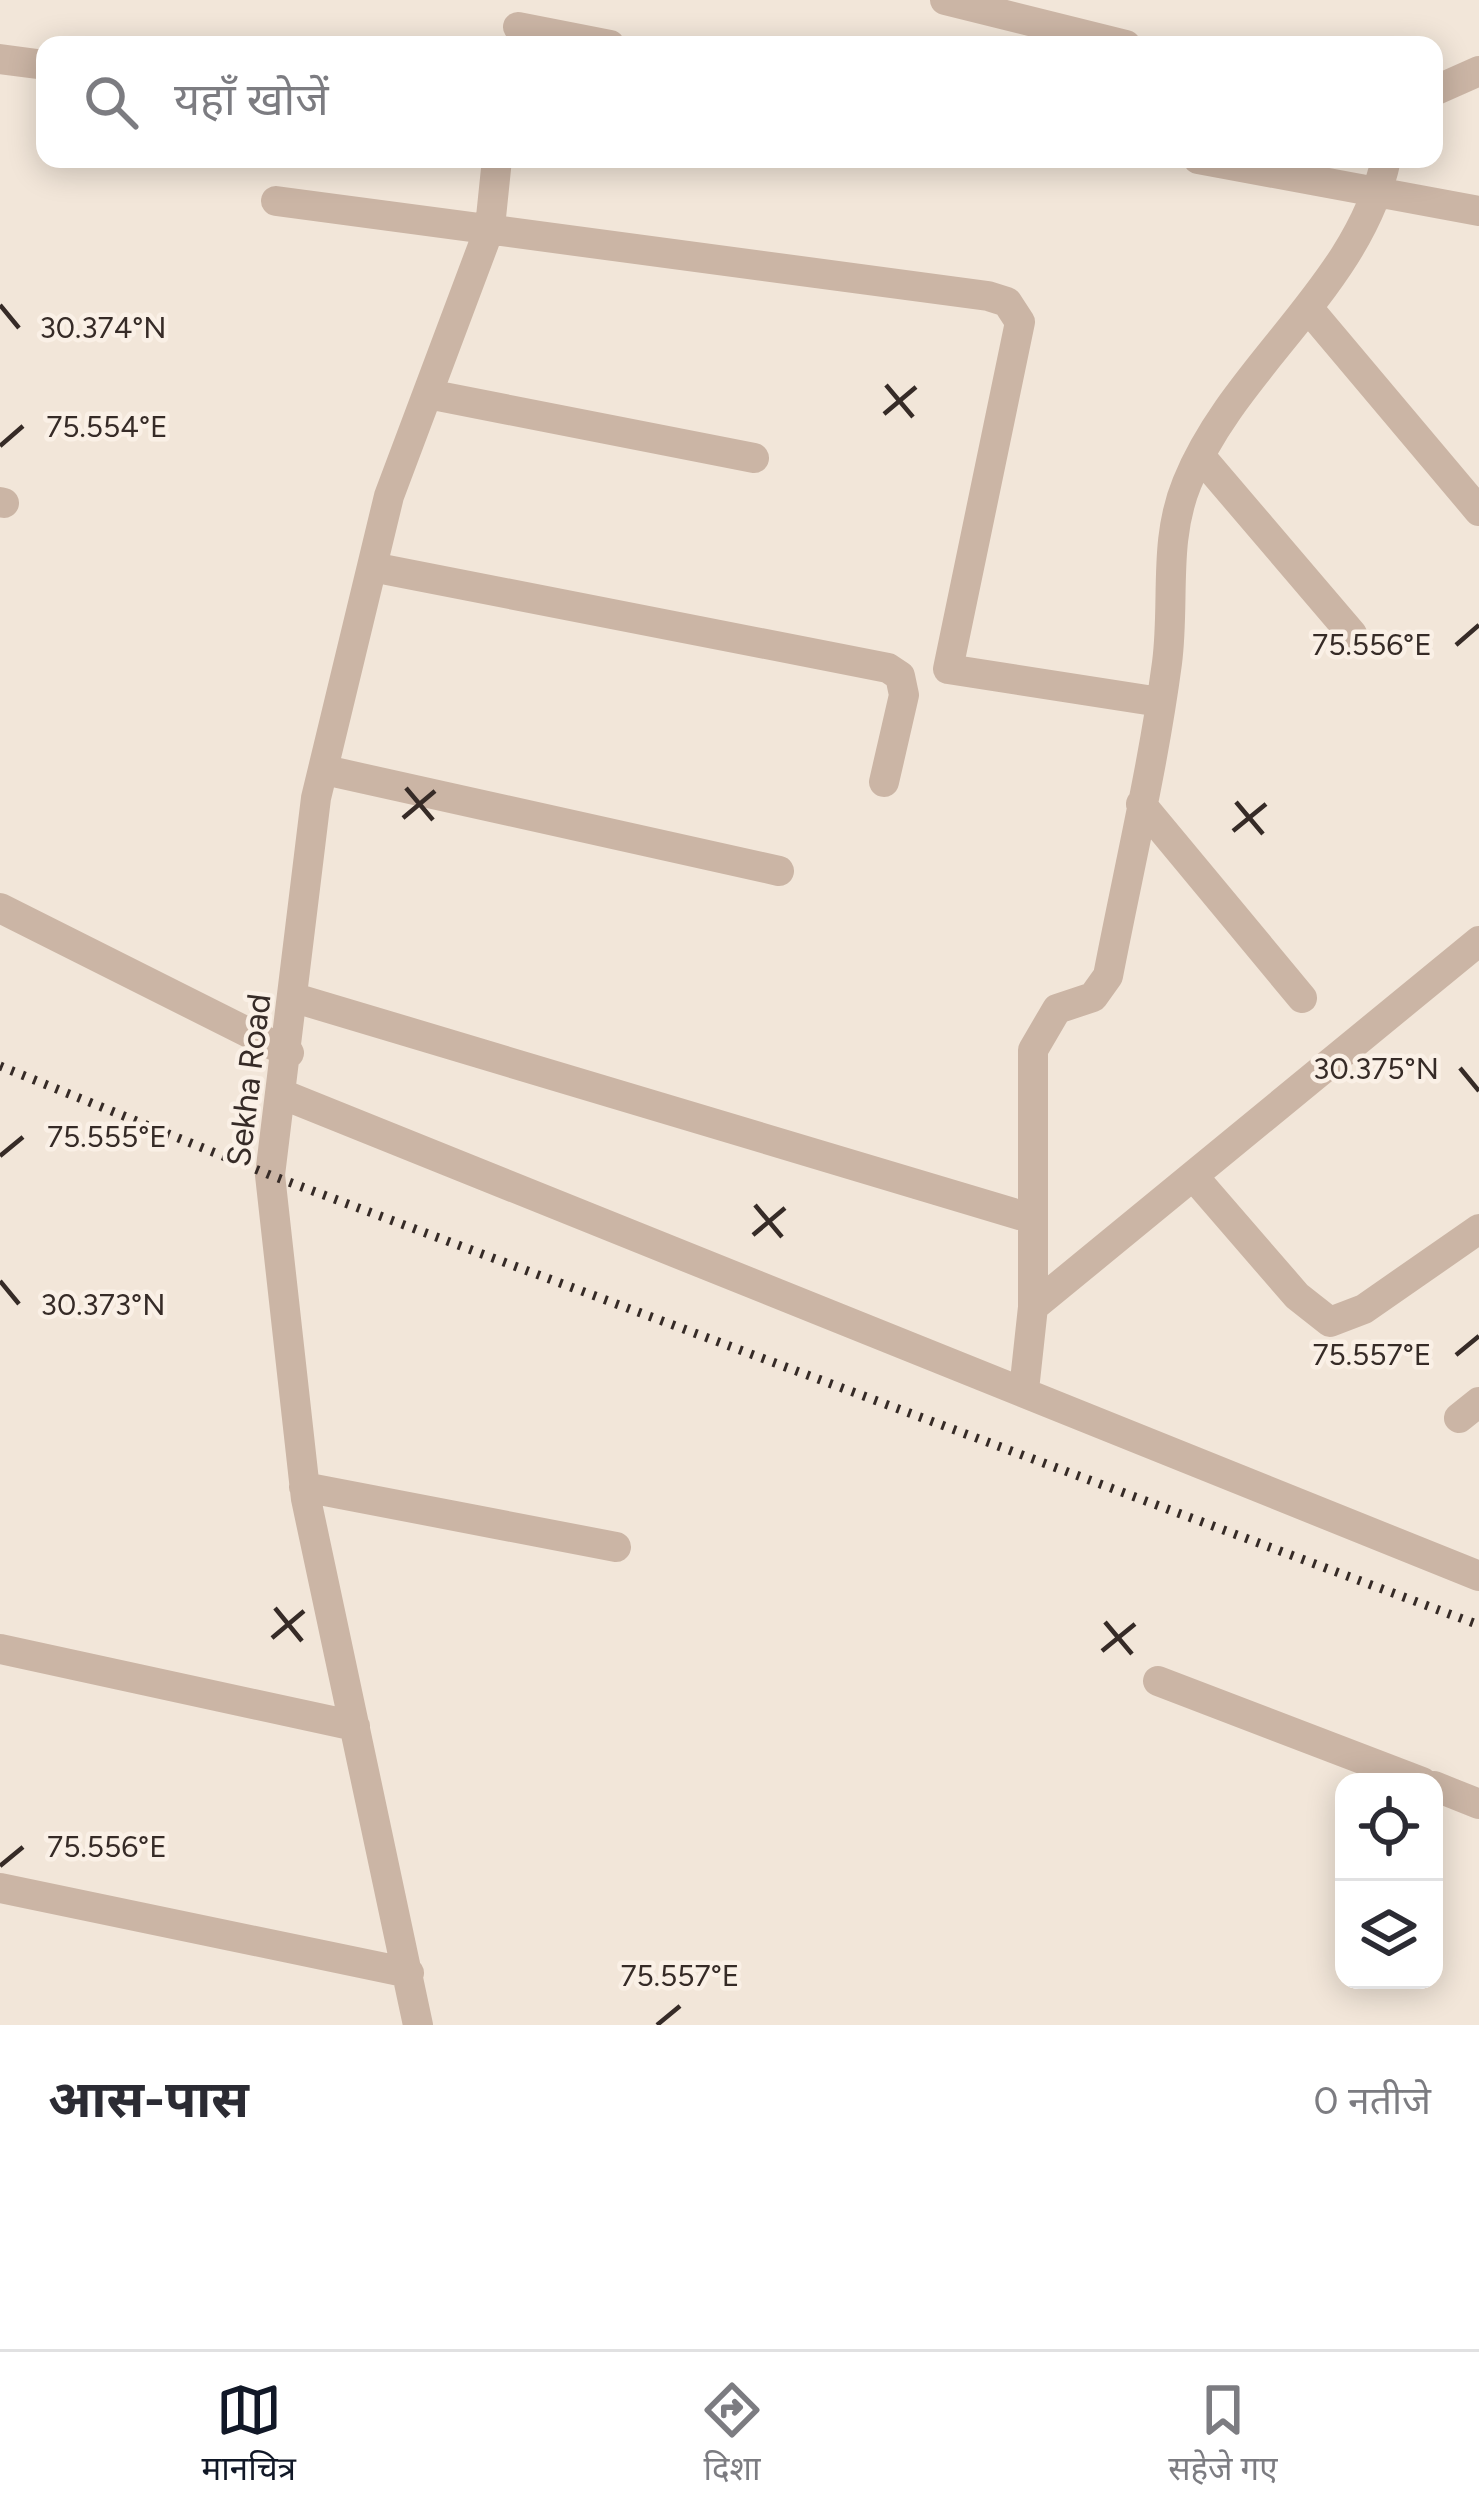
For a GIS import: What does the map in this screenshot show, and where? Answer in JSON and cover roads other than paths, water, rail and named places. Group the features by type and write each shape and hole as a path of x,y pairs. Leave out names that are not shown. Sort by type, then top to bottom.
{"street":[{"path":"945,0 1090,36"},
{"path":"517,24 570,36"},
{"path":"0,59 36,64"},
{"path":"1443,87 1479,71"},
{"name":"Sekha Road","path":"418,2025 304,1487 270,1175 284,1095 316,798 389,496 490,227 496,168"},
{"path":"1245,168 1479,211"},
{"path":"1024,1390 1033,1307 1033,1050 1058,1009 1093,998 1103,988 1168,661 1175,518 1201,457 1308,308 1379,194 1384,168"},
{"path":"276,201 1007,302 1020,322 948,669 1160,702"},
{"path":"1308,308 1479,511"},
{"path":"428,394 754,458"},
{"path":"1201,457 1352,634"},
{"path":"372,567 888,668 900,676 904,695 884,782"},
{"path":"325,770 778,871"},
{"path":"1141,804 1302,998"},
{"path":"0,908 289,1053"},
{"path":"1033,1307 1479,941"},
{"path":"295,998 1033,1219"},
{"path":"284,1095 1479,1576"},
{"path":"1194,1178 1297,1295 1330,1322 1364,1309 1479,1229"},
{"path":"304,1487 616,1547"},
{"path":"0,1649 356,1726"},
{"path":"1157,1681 1398,1773"},
{"path":"1443,1790 1479,1804"},
{"path":"0,1888 409,1973"}],"railway":[{"path":"0,1066 270,1175 1479,1625"}]}
